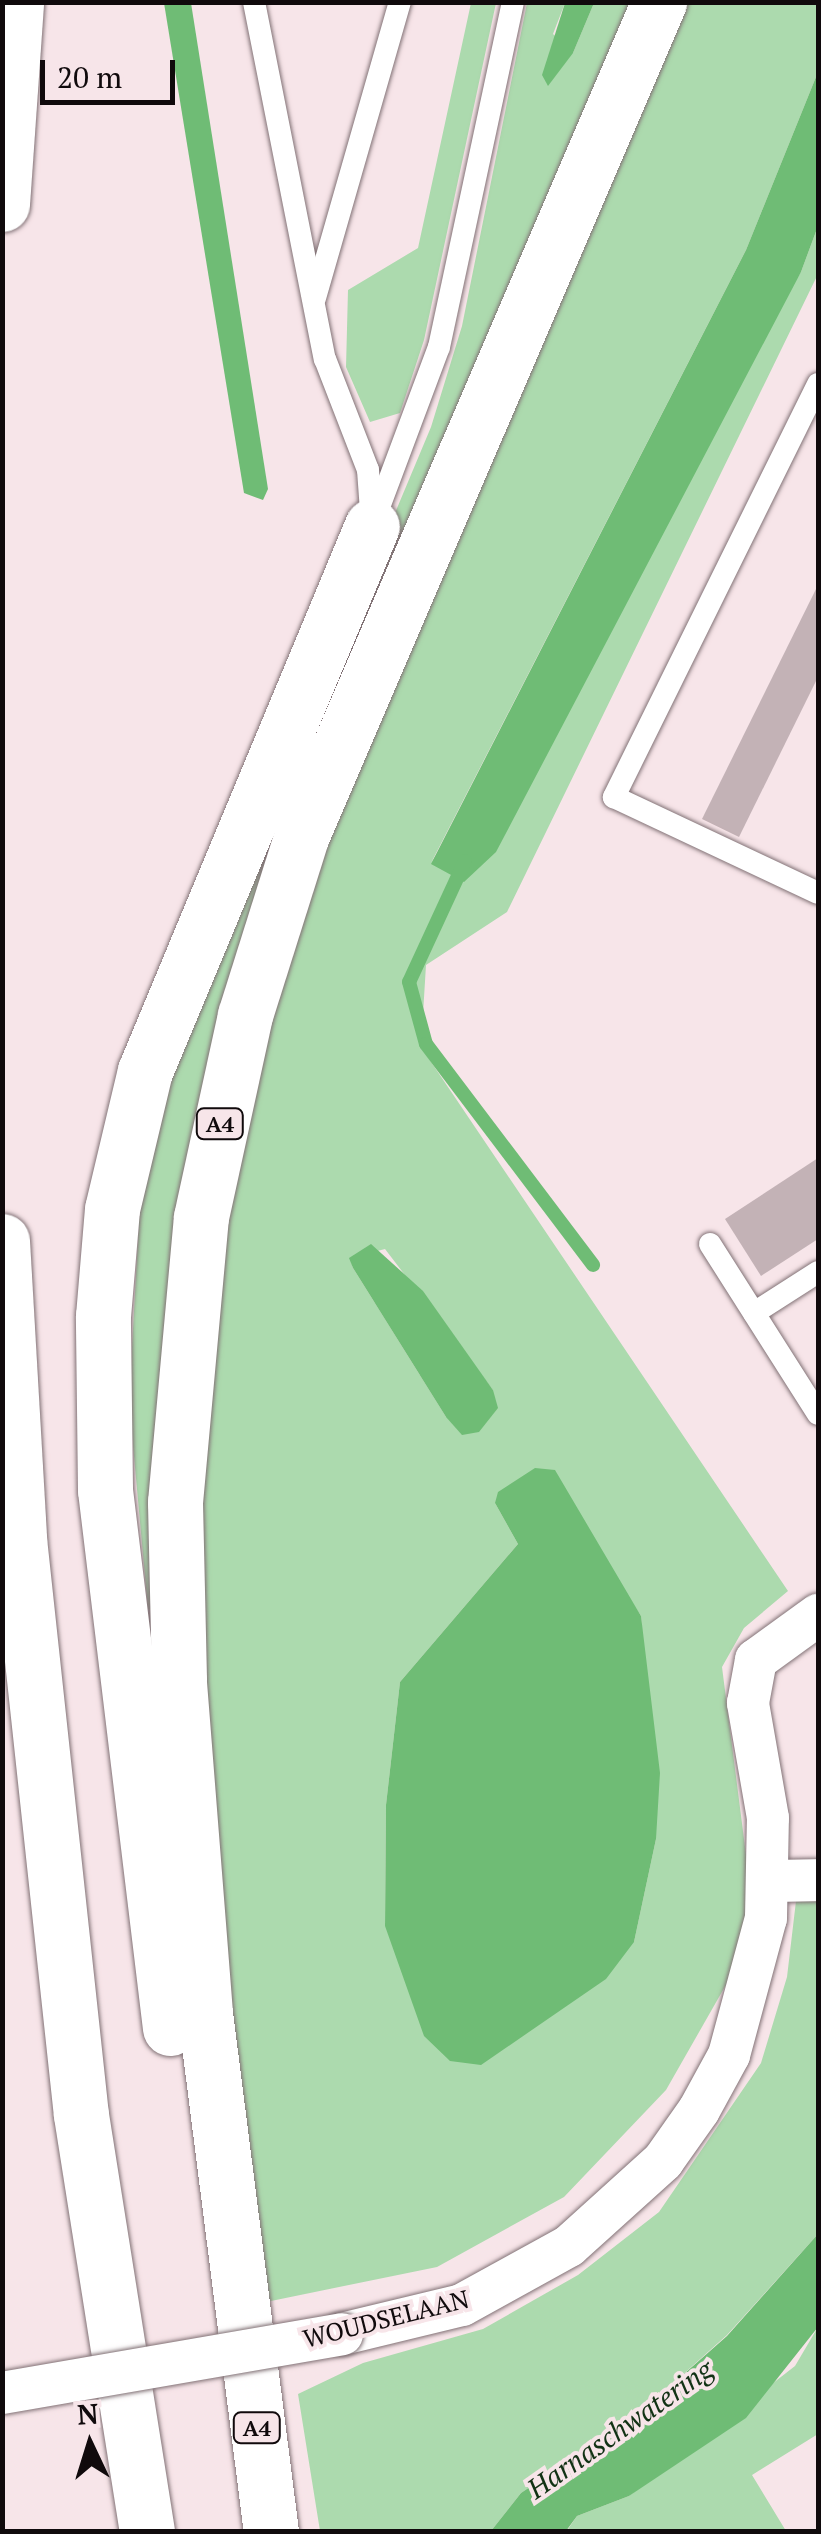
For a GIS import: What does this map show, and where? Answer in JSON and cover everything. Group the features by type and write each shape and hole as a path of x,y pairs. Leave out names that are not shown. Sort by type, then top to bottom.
{"highway":[{"path":"2,204 16,2"},
{"name":"A4","path":"271,2532 205,2014 179,1679 175,1502 201,1218 245,1014 301,837 660,2"},
{"name":"A4","path":"243,2325 187,2162 106,1490 104,1298 112,1208 145,1071 372,526"},
{"path":"2,1240 19,1539 81,2116 146,2532"}],"street":[{"name":"WOUDSELAAN","path":"2,2393 342,2334 462,2305 568,2246 663,2162 729,2055 750,1992 768,1881 768,1818 748,1703 756,1660 818,1616"},
{"path":"768,1881 818,1880"}],"lane":[{"name":"A4","path":"254,2 331,385 368,470 372,526"},
{"name":"A4","path":"314,301 400,2"},
{"name":"A4","path":"372,526 438,347 512,2"},
{"path":"815,883 614,796 818,384"},
{"path":"710,1244 818,1414"},
{"path":"754,1312 818,1272"}],"shaded area":[{"path":"471,3 496,3 424,340 400,413 370,422 346,367 348,290 418,248"},
{"path":"527,3 565,3 553,34 573,53 594,3 643,3 309,772 157,1610 148,1609 129,1402 145,1110 431,427 462,326"},
{"path":"681,3 818,3 818,72 746,250 431,863 801,272 818,226 818,274 507,912 426,965 421,1047 788,1591 744,1628 722,1667 750,1886 739,1962 666,2090 564,2197 437,2267 251,2305 187,1645 210,1204 288,925","holes":["385,1249 493,1390 446,1417 353,1268 350,1258","495,1503 616,1577 641,1616 656,1839 634,1942 385,1926 386,1805 400,1682 518,1544"]},
{"path":"818,1890 818,2234 727,2335 642,2411 521,2493 491,2531 320,2531 298,2394 363,2363 483,2329 578,2275 659,2212 761,2063 787,1977 796,1901"},
{"path":"818,2327 818,2434 752,2475 786,2531 566,2532 577,2516 629,2496 795,2366"}],"water":[{"path":"164,3 191,3 268,489 263,500 244,493"},
{"path":"565,3 594,3 573,53 548,86 542,75"},
{"path":"818,72 818,226 801,272 496,852 464,882 431,864 746,250"},
{"path":"371,1244 423,1291 493,1390 498,1408 479,1432 462,1435 446,1417 353,1268 349,1258"},
{"path":"535,1468 555,1470 641,1616 660,1773 656,1839 634,1942 606,1979 481,2065 450,2061 424,2036 385,1926 386,1805 400,1682 518,1544 495,1503 498,1492"},
{"name":"Harnaschwatering","path":"818,2234 818,2327 746,2418 629,2496 577,2516 566,2531 491,2531 521,2493 642,2411 727,2336"}],"building":[{"path":"818,585 818,677 739,837 702,819"},
{"path":"818,1158 818,1239 761,1276 725,1219"}],"waterway":[{"path":"465,861 409,982 426,1044 593,1265"}]}
